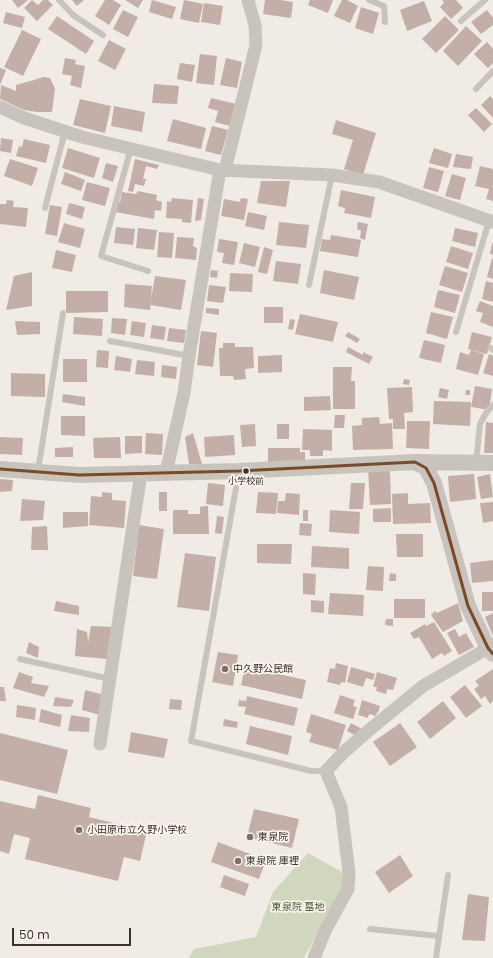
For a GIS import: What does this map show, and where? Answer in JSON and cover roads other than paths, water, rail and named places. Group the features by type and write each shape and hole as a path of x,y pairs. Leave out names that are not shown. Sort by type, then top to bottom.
{"street":[{"path":"166,473 184,392 188,356 223,170 256,45 255,25 248,0"},
{"path":"0,107 24,118 65,131 223,170 332,175 379,182 491,221"},
{"path":"0,469 79,475 239,471 416,462 493,463"},
{"path":"314,958 325,931 348,889 349,873 340,807 326,771 344,752 423,686 491,649 468,606 434,483 426,468 416,462"},
{"path":"100,744 141,473"}],"lane":[{"path":"59,0 73,15 103,35"},
{"path":"369,0 384,6 386,22"},
{"path":"461,21 485,0"},
{"path":"476,89 493,71"},
{"path":"45,208 65,131"},
{"path":"131,148 101,256 148,271"},
{"path":"309,285 332,175"},
{"path":"456,332 491,221"},
{"path":"38,473 63,313"},
{"path":"110,341 188,356"},
{"path":"476,462 480,424 486,413 493,405"},
{"path":"239,471 191,741 311,771 326,771"},
{"path":"20,659 110,679"},
{"path":"436,958 448,875"},
{"path":"370,929 439,936"}],"place":[{"name":"小学校前","path":"246,471"},
{"name":"中久野公民館","path":"225,669"},
{"name":"小田原市立久野小学校","path":"79,830"},
{"name":"東泉院","path":"250,837"},
{"name":"東泉院 庫裡","path":"238,861"}],"park label":[{"name":"東泉院 墓地","path":"298,907"}]}
